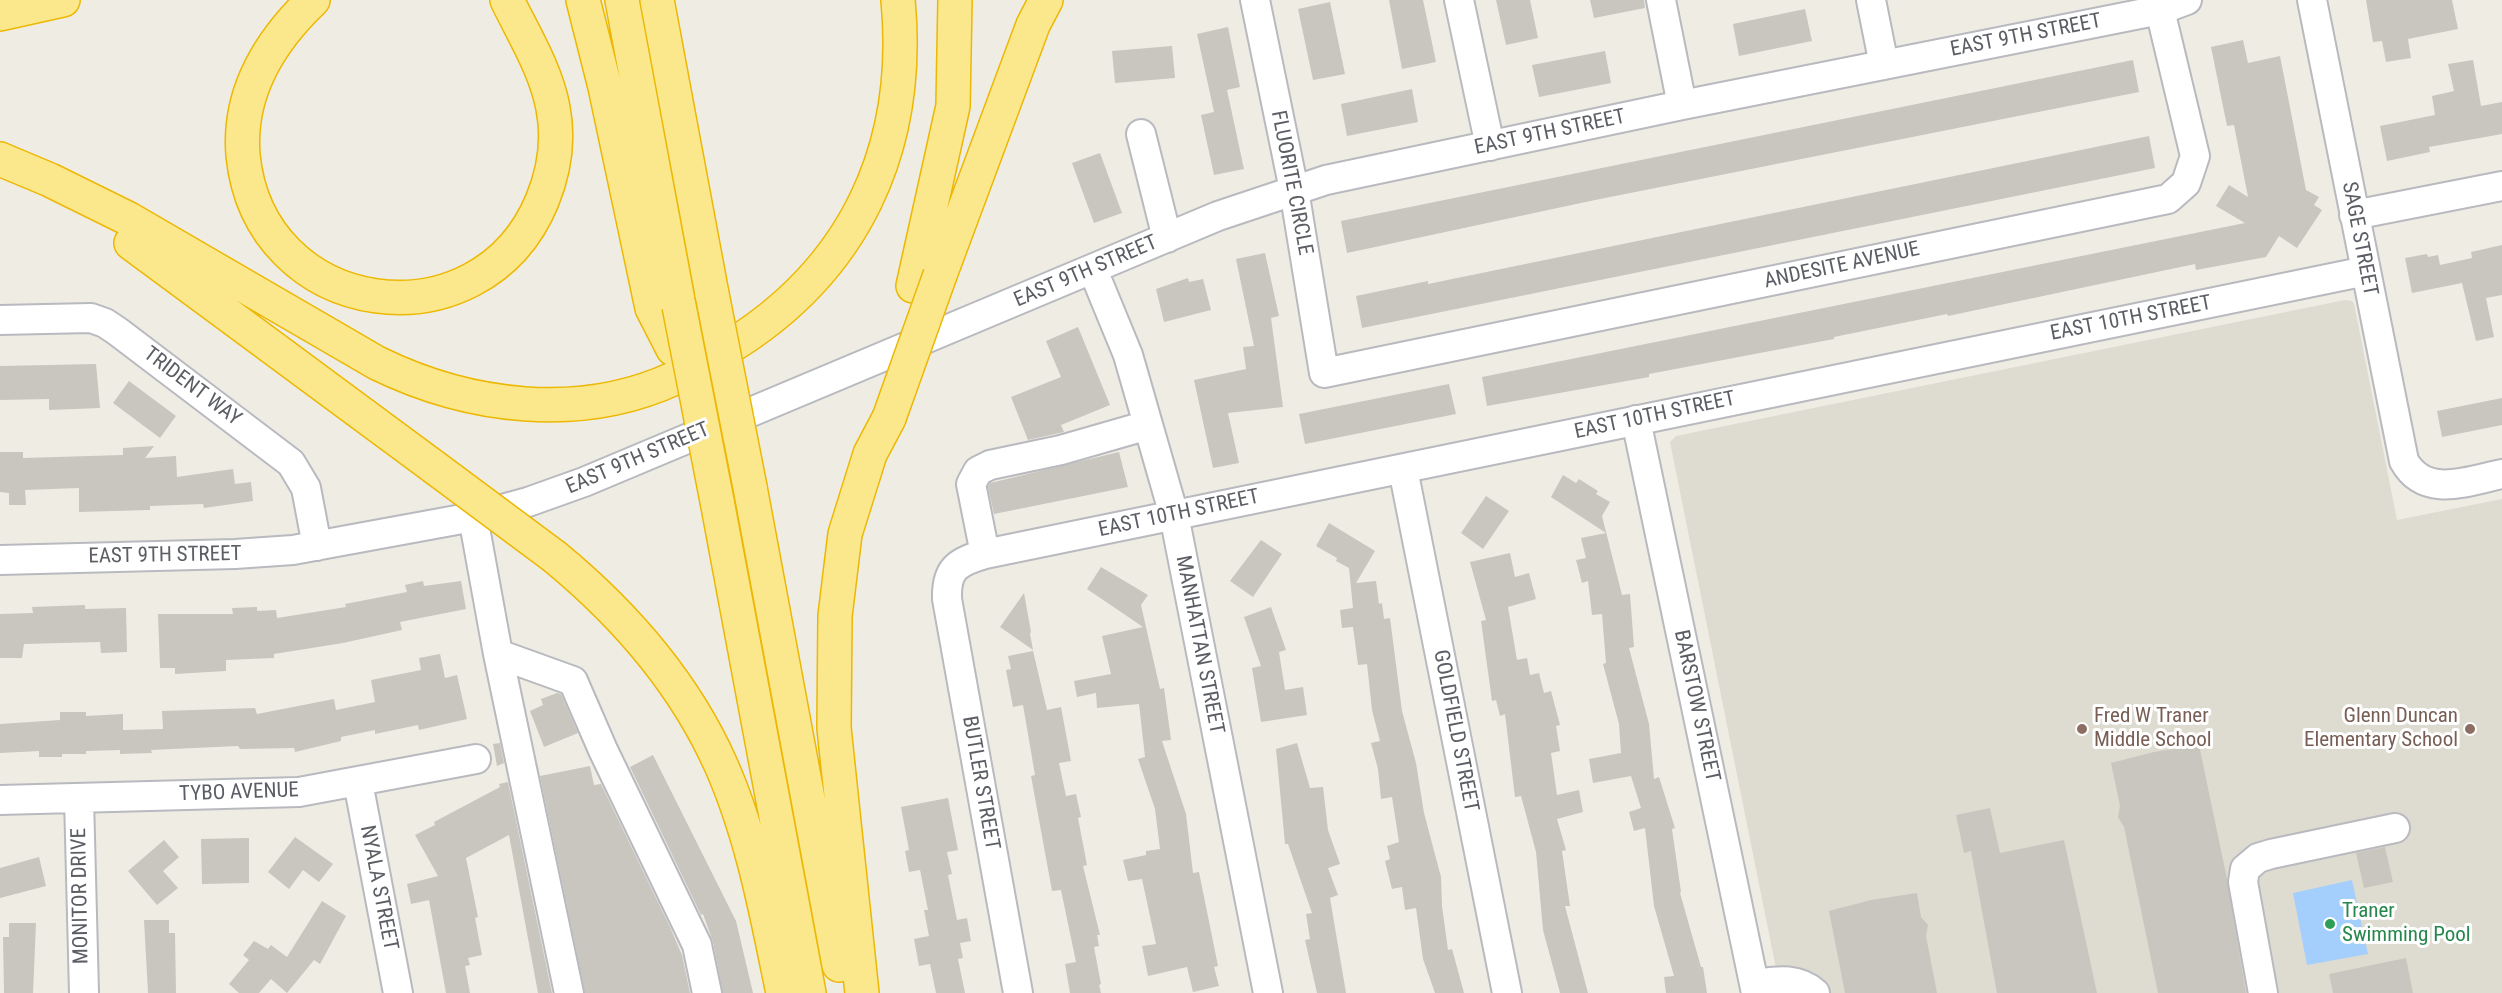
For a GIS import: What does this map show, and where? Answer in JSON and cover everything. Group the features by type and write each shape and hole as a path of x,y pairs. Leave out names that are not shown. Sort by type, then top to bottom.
{"highway":[{"path":"0,14 63,0"},
{"path":"313,0 286,29 254,78 243,122 244,167 249,189 267,230 297,262 334,285 361,293 388,297 426,295 444,291 477,276 496,263 527,230 546,191 555,148 553,110 543,72 507,0"},
{"path":"583,0 665,307 696,390 809,993"},
{"path":"622,0 665,307"},
{"path":"657,0 845,993"},
{"path":"2,160 95,201 377,363 422,383 463,395 501,402 560,405 620,397 675,378 746,337 797,297 835,253 874,182 891,130 899,76 897,0"},
{"path":"926,280 953,106 956,48 955,0"},
{"path":"862,993 837,765 833,654 845,534 926,280 1046,0"},
{"path":"2,160 76,206 161,265 555,556 602,597 646,645 686,700 721,765 747,836 766,910 783,993"}],"street":[{"name":"FLUORITE CIRCLE","path":"1255,0 1294,190 1323,366"},
{"path":"1459,0 1490,146"},
{"path":"1661,0 1682,105"},
{"path":"1871,0 1884,65"},
{"name":"EAST 9TH STREET","path":"0,560 235,554 316,546 473,517 557,493 1218,216 1326,180 1884,65 2089,11 2160,10 2187,0"},
{"name":"SAGE STREET","path":"2312,0 2404,461 2414,476 2426,483 2440,486 2502,474"},
{"name":"ANDESITE AVENUE","path":"1323,366 1324,373 2168,199 2186,183 2195,156 2160,10"},
{"path":"1141,134 1167,238"},
{"path":"2354,215 2502,186"},
{"name":"MANHATTAN STREET","path":"1092,270 1128,355 1174,515 1268,993"},
{"name":"EAST 10TH STREET","path":"950,574 960,563 984,554 2366,271"},
{"name":"TRIDENT WAY","path":"0,320 91,318 117,331 291,463 306,488 316,546"},
{"name":"BARSTOW STREET","path":"1636,420 1755,988"},
{"path":"984,554 970,484 978,471 990,465 1061,450 1148,425"},
{"name":"GOLDFIELD STREET","path":"1403,469 1507,993"},
{"path":"473,517 498,654 569,993"},
{"name":"BUTLER STREET","path":"950,574 947,599 1018,993"},
{"path":"498,654 573,681 603,750 697,945 707,993"},
{"name":"TYBO AVENUE","path":"0,800 299,792 476,759"},
{"name":"NYALA STREET","path":"358,782 398,993"},
{"name":"MONITOR DRIVE","path":"79,798 84,993"},
{"path":"2263,993 2243,882 2245,869 2258,858 2271,854 2396,828"},
{"path":"1755,988 1786,980 1806,985 1815,993"}],"shaded area":[{"name":"Fred W Traner Middle School","path":"2345,300 2352,301 2354,304 2397,520 2502,499 2502,993 1781,993 1670,442 1676,436"}],"water":[{"name":"Traner Swimming Pool","path":"2352,880 2368,954 2307,965 2293,893"}],"building":[{"path":"1389,0 1423,0 1436,62 1402,69"},
{"path":"1496,0 1530,0 1538,38 1506,45"},
{"path":"1590,0 1644,0 1645,8 1594,18"},
{"path":"2366,0 2452,0 2458,29 2408,39 2411,58 2386,62 2382,41 2373,42"},
{"path":"1330,2 1345,74 1313,80 1298,9"},
{"path":"1805,9 1812,41 1739,56 1733,24"},
{"path":"1228,27 1240,87 1227,90 1244,169 1214,175 1201,115 1214,112 1197,34"},
{"path":"2243,40 2248,63 2280,56 2306,190 2319,197 2314,205 2322,210 2297,248 2279,236 2266,257 2196,270 2195,264 1948,316 1947,314 1834,337 1834,339 1649,374 1649,377 1487,406 1482,377 2245,223 2216,206 2229,185 2248,197 2234,125 2227,126 2211,47"},
{"path":"1172,46 1175,78 1115,83 1112,51"},
{"path":"1605,51 1611,83 1539,97 1532,65"},
{"path":"2133,60 2139,92 1595,200 1347,253 1341,221"},
{"path":"2473,60 2481,106 2502,102 2502,134 2429,147 2430,152 2387,161 2380,126 2435,115 2432,96 2454,91 2448,64"},
{"path":"1412,89 1418,122 1347,136 1341,104"},
{"path":"2149,136 2155,168 1362,328 1356,296 1428,281 1428,284"},
{"path":"1100,153 1122,213 1094,223 1072,163"},
{"path":"2502,245 2502,295 2486,298 2494,337 2476,341 2462,283 2412,293 2405,258 2427,254 2428,257 2438,255 2440,265 2472,258 2471,252"},
{"path":"1265,253 1279,316 1271,318 1283,407 1228,413 1239,463 1213,468 1194,380 1246,369 1243,347 1254,346 1236,259"},
{"path":"1188,278 1189,282 1203,279 1211,310 1164,322 1156,289"},
{"path":"1078,327 1110,405 1061,425 1064,432 1028,440 1011,397 1061,377 1046,341"},
{"path":"96,364 100,408 49,410 49,399 0,400 0,366"},
{"path":"129,381 176,416 160,438 113,403"},
{"path":"1449,384 1456,414 1305,444 1299,414"},
{"path":"2502,398 2502,425 2442,437 2437,411"},
{"path":"154,446 145,458 176,456 177,477 233,469 235,484 251,482 253,501 204,508 203,504 150,506 150,510 79,512 79,488 25,490 26,505 9,505 9,493 0,492 0,452 23,452 23,458 123,455 123,448"},
{"path":"1119,452 1128,487 994,514 988,487 990,483"},
{"path":"1563,475 1576,483 1579,479 1598,491 1596,494 1610,502 1602,516 1622,595 1630,594 1634,647 1629,648 1649,724 1654,779 1659,777 1675,828 1672,829 1680,893 1701,967 1703,967 1707,993 1666,993 1664,977 1674,976 1654,906 1645,828 1634,831 1629,812 1641,808 1631,776 1593,783 1589,759 1621,753 1619,724 1603,664 1606,663 1602,614 1592,615 1588,581 1582,583 1576,560 1586,558 1581,538 1606,533 1551,497"},
{"path":"1486,496 1509,511 1483,549 1461,533"},
{"path":"1329,523 1375,551 1356,583 1376,581 1379,604 1382,603 1384,619 1390,618 1402,711 1416,763 1424,813 1441,877 1448,950 1452,949 1464,993 1435,993 1423,959 1416,908 1405,910 1402,887 1392,889 1385,861 1390,859 1387,846 1399,842 1392,797 1381,799 1378,769 1371,743 1380,741 1372,710 1367,664 1358,665 1353,627 1342,628 1340,610 1353,608 1349,568 1316,546"},
{"path":"1261,540 1282,554 1253,597 1230,581"},
{"path":"1510,553 1515,577 1529,573 1536,599 1508,607 1517,660 1527,658 1530,675 1539,673 1544,693 1551,691 1560,725 1556,726 1560,751 1551,753 1557,795 1579,790 1583,812 1557,819 1566,850 1562,851 1570,906 1565,906 1588,993 1560,993 1543,930 1536,852 1521,796 1515,797 1505,714 1500,716 1496,700 1492,701 1481,621 1486,620 1470,562"},
{"path":"1101,567 1148,595 1141,605 1160,689 1164,688 1171,740 1162,741 1186,814 1193,873 1199,872 1218,966 1214,967 1219,986 1193,992 1187,967 1148,976 1142,946 1156,944 1142,879 1128,881 1123,860 1146,855 1146,851 1160,849 1155,809 1138,759 1145,757 1139,704 1097,708 1096,693 1077,697 1074,681 1111,674 1102,636 1143,627 1087,589"},
{"path":"423,581 424,586 461,581 466,609 400,622 402,630 343,643 274,654 274,658 226,660 226,671 175,674 175,668 160,668 158,614 233,614 232,608 257,607 257,611 276,610 277,618 346,607 345,604 407,592 405,585"},
{"path":"1024,593 1031,632 1033,650 1000,627"},
{"path":"85,605 85,609 126,608 127,652 101,653 100,642 24,644 22,658 0,658 0,614 33,613 32,607"},
{"path":"1271,607 1286,650 1279,652 1285,690 1303,687 1307,715 1261,722 1252,668 1261,666 1244,617"},
{"path":"1033,651 1047,710 1061,707 1071,761 1059,763 1066,796 1076,794 1081,817 1078,818 1087,865 1083,866 1100,935 1097,935 1099,946 1094,947 1101,993 1070,993 1065,964 1076,962 1061,890 1052,891 1031,776 1035,775 1023,705 1013,707 1006,670 1011,669 1008,656"},
{"path":"440,654 445,678 457,675 467,719 419,730 418,725 375,734 375,730 341,737 341,741 295,752 294,748 240,749 238,746 151,750 152,753 120,754 120,750 86,751 86,754 62,754 62,757 39,757 39,751 0,753 0,724 60,720 60,712 86,712 86,716 123,714 123,730 163,729 162,711 255,708 257,714 334,699 336,710 375,702 371,680 421,670 419,658"},
{"path":"557,693 561,694 578,733 544,747 530,711 543,705 541,699"},
{"path":"500,743 504,763 497,766 493,744"},
{"path":"1297,743 1310,788 1323,787 1328,830 1340,864 1328,868 1338,895 1330,898 1346,993 1317,993 1305,940 1310,939 1306,914 1312,913 1288,844 1285,844 1276,749"},
{"path":"2199,745 2227,879 2246,993 2158,993 2124,827 2118,817 2120,806 2111,763 2154,752"},
{"path":"653,755 736,921 753,993 723,993 713,942 703,914 701,915 630,767"},
{"path":"590,766 594,785 601,784 670,927 682,955 690,993 585,993 540,776"},
{"path":"508,782 552,993 538,993 509,835 466,858 478,917 475,918 482,955 468,958 470,965 465,966 470,993 446,993 429,900 411,904 407,884 438,876 415,835 435,825 434,822 500,787 499,784"},
{"path":"948,798 958,850 947,852 952,874 948,875 957,920 967,918 971,941 960,943 963,958 958,959 965,993 936,993 930,964 919,966 914,939 929,936 924,910 928,910 920,870 909,872 905,851 909,850 901,807"},
{"path":"1990,808 2000,853 2064,840 2097,993 1997,993 1971,851 1964,853 1956,815"},
{"path":"295,837 333,864 319,882 303,870 289,889 268,872"},
{"path":"249,838 249,883 202,884 201,839"},
{"path":"164,840 179,857 163,871 178,888 157,905 128,871"},
{"path":"2385,847 2393,882 2364,888 2356,853"},
{"path":"39,857 46,886 0,898 0,868"},
{"path":"1917,893 1921,917 1928,925 1926,936 1937,993 1845,993 1829,911 1871,900"},
{"path":"322,901 346,916 320,964 314,960 287,993 271,979 259,993 239,993 229,984 249,960 243,955 254,941 268,949 271,945 287,957"},
{"path":"144,920 169,920 169,933 175,933 176,993 148,993"},
{"path":"9,923 36,923 33,993 4,993 3,937 9,937"},
{"path":"2406,958 2413,993 2333,993 2329,974"}],"place":[{"name":"Fred W Traner Middle School","path":"2082,729"},
{"name":"Glenn Duncan Elementary School","path":"2470,729"},
{"name":"Traner Swimming Pool","path":"2330,924"}]}
